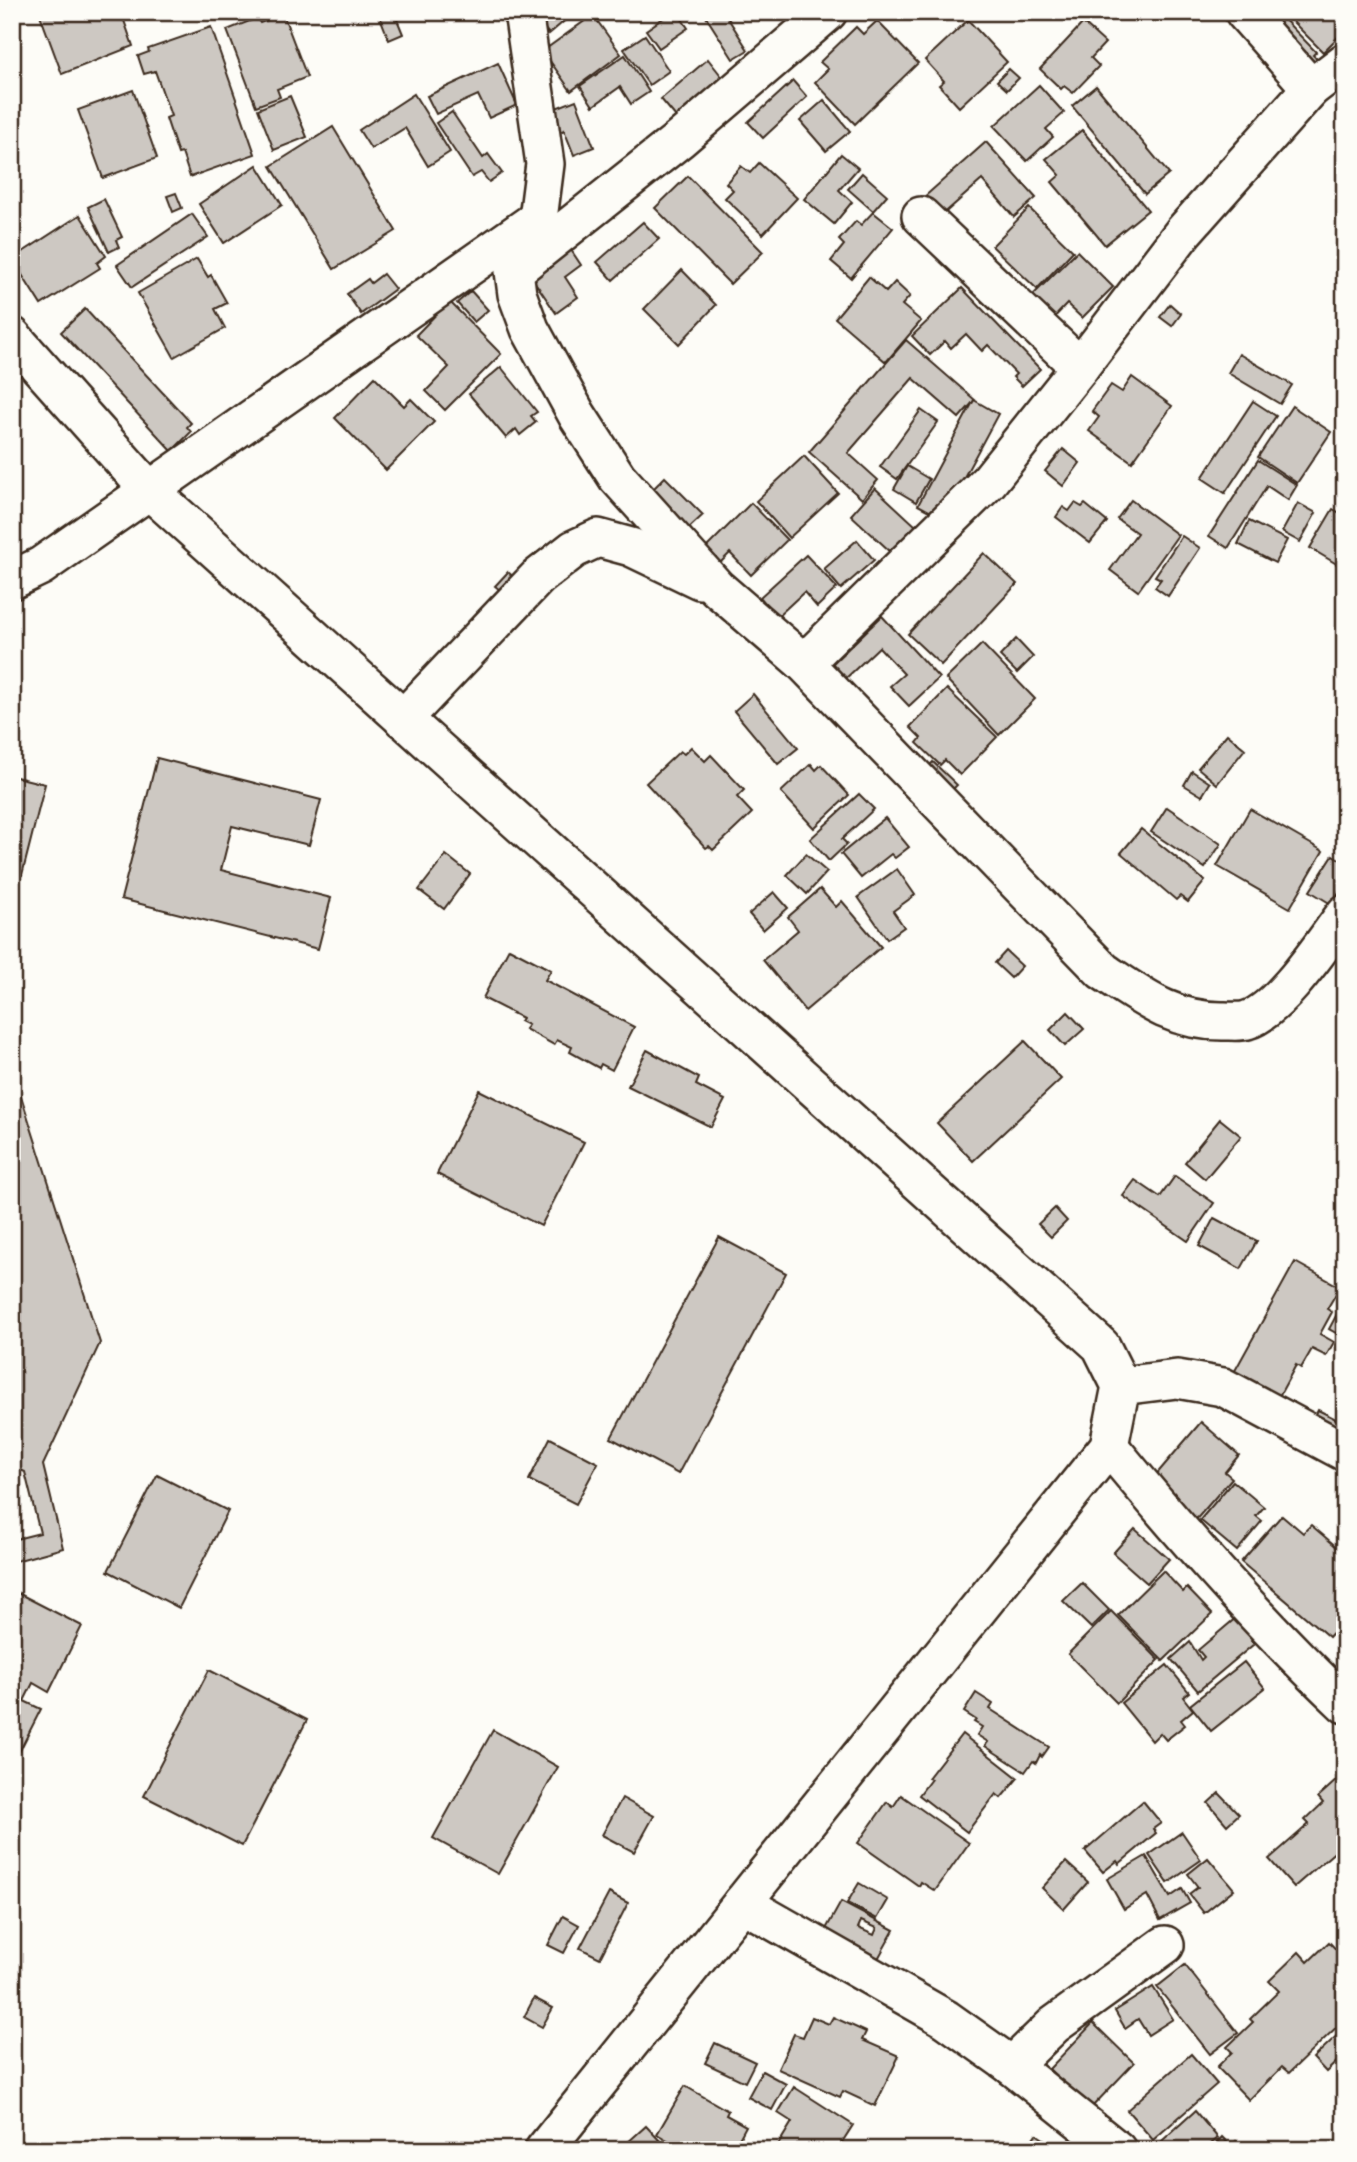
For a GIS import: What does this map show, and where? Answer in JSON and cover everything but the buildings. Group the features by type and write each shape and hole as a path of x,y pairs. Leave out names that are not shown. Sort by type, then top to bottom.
{"street":[{"path":"521,12 545,164 538,219 514,271 517,293 530,329 577,415 617,477 717,587 804,663 1103,971 1156,1006 1205,1021 1247,1020 1270,1006 1303,970 1345,914"},
{"path":"514,271 680,139 828,12"},
{"path":"1244,12 1311,89"},
{"path":"804,663 989,481 1184,231 1311,89 1345,62"},
{"path":"920,216 1080,367"},
{"path":"12,580 41,566 538,219"},
{"path":"12,337 149,490 1101,1346 1121,1386 1109,1446 544,2150"},
{"path":"403,719 538,577 574,549 598,538 631,547 717,587"},
{"path":"1121,1386 1177,1379 1223,1387 1345,1452"},
{"path":"1109,1446 1184,1536 1298,1660 1345,1704"},
{"path":"742,1903 946,2019 1012,2066 1117,2150"},
{"path":"1012,2066 1054,2025 1165,1945"}]}
